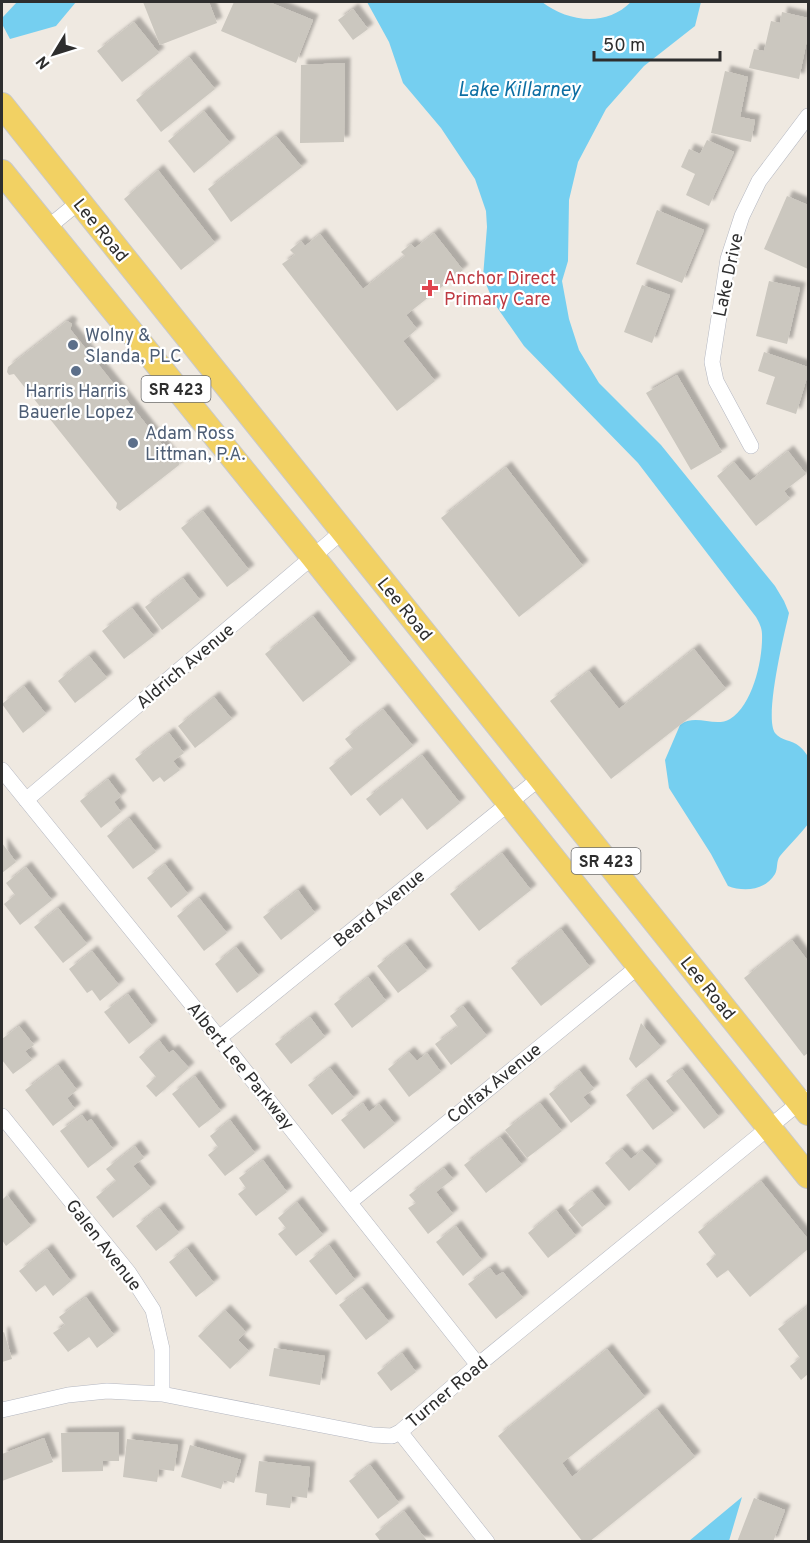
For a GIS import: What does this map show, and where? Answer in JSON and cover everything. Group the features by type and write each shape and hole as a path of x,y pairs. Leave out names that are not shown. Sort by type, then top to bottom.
{"main road":[{"name":"Lee Road","path":"2,105 540,778 806,1103"},
{"name":"SR 423","path":"2,172 808,1176"}],"street":[{"name":"Lake Drive","path":"751,446 716,381 712,362 728,259 742,216 759,181 808,116"},
{"path":"46,229 79,202"},
{"name":"Aldrich Avenue","path":"26,800 343,531"},
{"name":"Albert Lee Parkway","path":"2,770 219,1038 478,1365"},
{"name":"Beard Avenue","path":"219,1038 540,778"},
{"name":"Colfax Avenue","path":"350,1202 639,966"},
{"name":"Turner Road","path":"2,1410 68,1395 107,1391 162,1394 373,1435 392,1436 400,1432 478,1365 770,1128 806,1103"},
{"name":"Galen Avenue","path":"2,1116 129,1273 153,1310 162,1348 162,1394"},
{"path":"400,1432 487,1542"}],"water":[{"path":"17,2 76,2 56,26 10,39 2,24 2,18"},
{"name":"Lake Killarney","path":"367,2 542,2 563,14 587,19 610,15 631,2 701,2 695,26 644,66 606,109 578,162 569,200 568,261 562,281 569,319 579,350 599,383 661,445 775,586 789,613 773,694 772,724 777,736 799,746 808,757 808,824 780,856 776,872 771,880 760,887 740,889 728,886 711,854 669,788 665,760 680,725 692,720 718,722 730,719 745,703 755,681 761,656 762,634 759,623 638,463 524,346 494,303 483,277 486,211 475,179 441,128 403,83 389,42"},
{"path":"742,1497 729,1541 689,1541"}],"building":[{"path":"143,2 209,2 217,23 160,45"},
{"path":"234,2 269,2 313,20 296,63 221,31"},
{"path":"353,9 368,29 353,40 338,20"},
{"path":"782,12 808,18 808,35 799,79 749,68 754,49 764,51 771,21 780,23"},
{"path":"134,22 159,53 122,82 97,51"},
{"path":"189,57 215,89 161,132 136,100"},
{"path":"345,63 344,142 300,143 301,65"},
{"path":"725,71 748,77 740,117 755,120 751,142 711,133"},
{"path":"204,111 230,143 194,173 168,141"},
{"path":"276,136 302,167 231,222 208,189"},
{"path":"707,140 734,152 709,206 686,195 695,174 681,167 689,149 700,154"},
{"path":"158,170 215,243 181,270 124,199"},
{"path":"787,196 808,205 808,269 764,249"},
{"path":"657,210 704,230 682,283 636,264"},
{"path":"434,233 463,270 406,315 417,329 403,341 435,381 397,411 282,264 295,255 290,250 301,241 305,246 320,234 363,289 405,256 401,252 411,244 415,248"},
{"path":"769,281 800,288 787,344 756,336"},
{"path":"642,285 670,295 652,343 624,332"},
{"path":"67,321 72,324 70,329 173,458 178,456 180,459 179,465 120,511 116,508 117,503 14,374 9,375 7,372 8,367"},
{"path":"764,352 808,367 796,414 766,404 775,377 758,371"},
{"path":"677,375 722,452 691,470 646,393"},
{"path":"788,451 806,474 784,491 790,499 756,526 717,476 734,462 750,481"},
{"path":"506,467 583,566 519,617 441,518"},
{"path":"203,511 249,570 227,587 181,528"},
{"path":"183,578 200,600 162,630 145,607"},
{"path":"132,608 154,636 124,659 102,631"},
{"path":"313,616 351,664 303,702 265,654"},
{"path":"694,649 726,689 611,779 550,701 589,671 619,709"},
{"path":"89,656 107,678 75,703 58,681"},
{"path":"24,686 46,714 23,733 2,704"},
{"path":"214,697 232,719 195,748 178,726"},
{"path":"383,709 413,746 351,796 329,768 353,749 345,739"},
{"path":"169,733 184,753 173,761 180,770 164,782 160,777 153,782 135,759"},
{"path":"422,755 460,803 427,830 402,798 380,816 366,799"},
{"path":"108,779 121,796 114,802 121,812 101,828 80,801"},
{"path":"129,818 156,852 133,869 107,836"},
{"path":"2,843 16,862 2,873"},
{"path":"502,853 531,890 479,931 450,894"},
{"path":"165,864 188,894 171,908 147,878"},
{"path":"26,867 52,900 20,925 4,904 15,895 6,883"},
{"path":"298,890 315,913 281,940 263,917"},
{"path":"199,898 227,933 204,951 177,916"},
{"path":"58,908 87,944 63,963 34,927"},
{"path":"561,929 590,967 541,1006 511,968"},
{"path":"792,940 808,961 808,1053 804,1056 744,978"},
{"path":"405,944 427,971 398,993 377,966"},
{"path":"236,947 259,976 237,993 215,964"},
{"path":"92,951 119,985 100,1001 92,990 87,993 69,969"},
{"path":"368,977 386,1001 352,1028 334,1004"},
{"path":"128,994 152,1026 129,1044 104,1012"},
{"path":"463,1006 487,1036 451,1065 435,1044 458,1027 450,1016"},
{"path":"310,1017 325,1037 291,1064 275,1044"},
{"path":"641,1023 661,1047 636,1068 629,1059"},
{"path":"19,1026 34,1045 25,1051 32,1060 13,1074 2,1060 2,1039"},
{"path":"159,1040 169,1053 173,1050 189,1068 156,1097 146,1086 156,1077 139,1057"},
{"path":"409,1052 417,1061 427,1053 441,1072 409,1097 388,1069"},
{"path":"58,1065 77,1090 67,1098 75,1109 53,1126 25,1090"},
{"path":"330,1068 354,1098 332,1115 308,1085"},
{"path":"682,1069 719,1117 704,1129 666,1081"},
{"path":"579,1070 594,1089 583,1097 591,1107 571,1123 549,1094"},
{"path":"195,1076 221,1111 199,1128 172,1094"},
{"path":"646,1079 674,1114 653,1130 626,1095"},
{"path":"363,1103 369,1112 379,1104 395,1124 364,1149 341,1120"},
{"path":"540,1103 562,1131 527,1158 505,1130"},
{"path":"82,1115 87,1122 91,1119 113,1149 88,1168 60,1131"},
{"path":"230,1120 255,1153 225,1176 208,1155 218,1147 210,1136"},
{"path":"500,1137 522,1165 486,1193 464,1165"},
{"path":"135,1146 144,1158 133,1166 151,1188 113,1218 96,1197 116,1181 106,1169"},
{"path":"622,1149 631,1159 642,1150 657,1166 629,1191 605,1163"},
{"path":"263,1160 287,1192 256,1216 238,1194 246,1188 239,1178"},
{"path":"444,1168 453,1179 436,1192 453,1214 428,1234 408,1208 416,1203 409,1195"},
{"path":"761,1181 808,1239 808,1249 750,1297 728,1270 717,1278 706,1264 716,1255 698,1232"},
{"path":"592,1191 606,1208 582,1227 568,1210"},
{"path":"7,1195 31,1226 6,1246 2,1240 2,1200"},
{"path":"297,1202 323,1235 296,1256 278,1234 286,1228 278,1218"},
{"path":"159,1208 179,1233 156,1251 136,1226"},
{"path":"556,1210 576,1236 548,1258 528,1233"},
{"path":"456,1226 482,1260 463,1276 436,1242"},
{"path":"329,1245 355,1280 336,1295 309,1261"},
{"path":"187,1248 214,1283 196,1297 169,1262"},
{"path":"47,1249 71,1281 53,1296 45,1285 36,1292 19,1271"},
{"path":"490,1268 496,1276 503,1272 523,1298 496,1319 468,1284"},
{"path":"362,1288 389,1322 366,1340 339,1305"},
{"path":"86,1297 114,1335 97,1348 89,1337 68,1352 53,1333 65,1325 59,1317"},
{"path":"808,1306 808,1374 801,1380 790,1366 800,1358 778,1329"},
{"path":"225,1310 246,1332 238,1340 249,1351 230,1369 198,1336"},
{"path":"4,1332 12,1359 2,1362 2,1333"},
{"path":"274,1348 325,1356 320,1385 269,1376"},
{"path":"607,1349 645,1397 562,1463 572,1477 657,1409 695,1457 589,1542 583,1542 498,1436"},
{"path":"402,1353 416,1372 391,1391 377,1373"},
{"path":"119,1432 119,1461 103,1461 103,1471 62,1472 61,1433"},
{"path":"44,1438 53,1462 2,1481 2,1454"},
{"path":"127,1439 178,1445 174,1471 159,1469 157,1482 123,1477"},
{"path":"190,1445 241,1460 234,1483 224,1480 221,1489 181,1477"},
{"path":"259,1461 310,1467 307,1498 292,1496 290,1508 266,1505 267,1494 255,1492"},
{"path":"370,1465 399,1503 378,1519 349,1481"},
{"path":"754,1498 785,1510 773,1542 737,1542"},
{"path":"404,1511 428,1542 381,1542 375,1534"}],"place":[{"name":"Anchor Direct Primary Care","path":"430,288"},
{"name":"Wolny & Slanda, PLC","path":"73,345"},
{"name":"Harris Harris Bauerle Lopez","path":"76,371"},
{"name":"Adam Ross Littman, P.A.","path":"133,443"}]}
